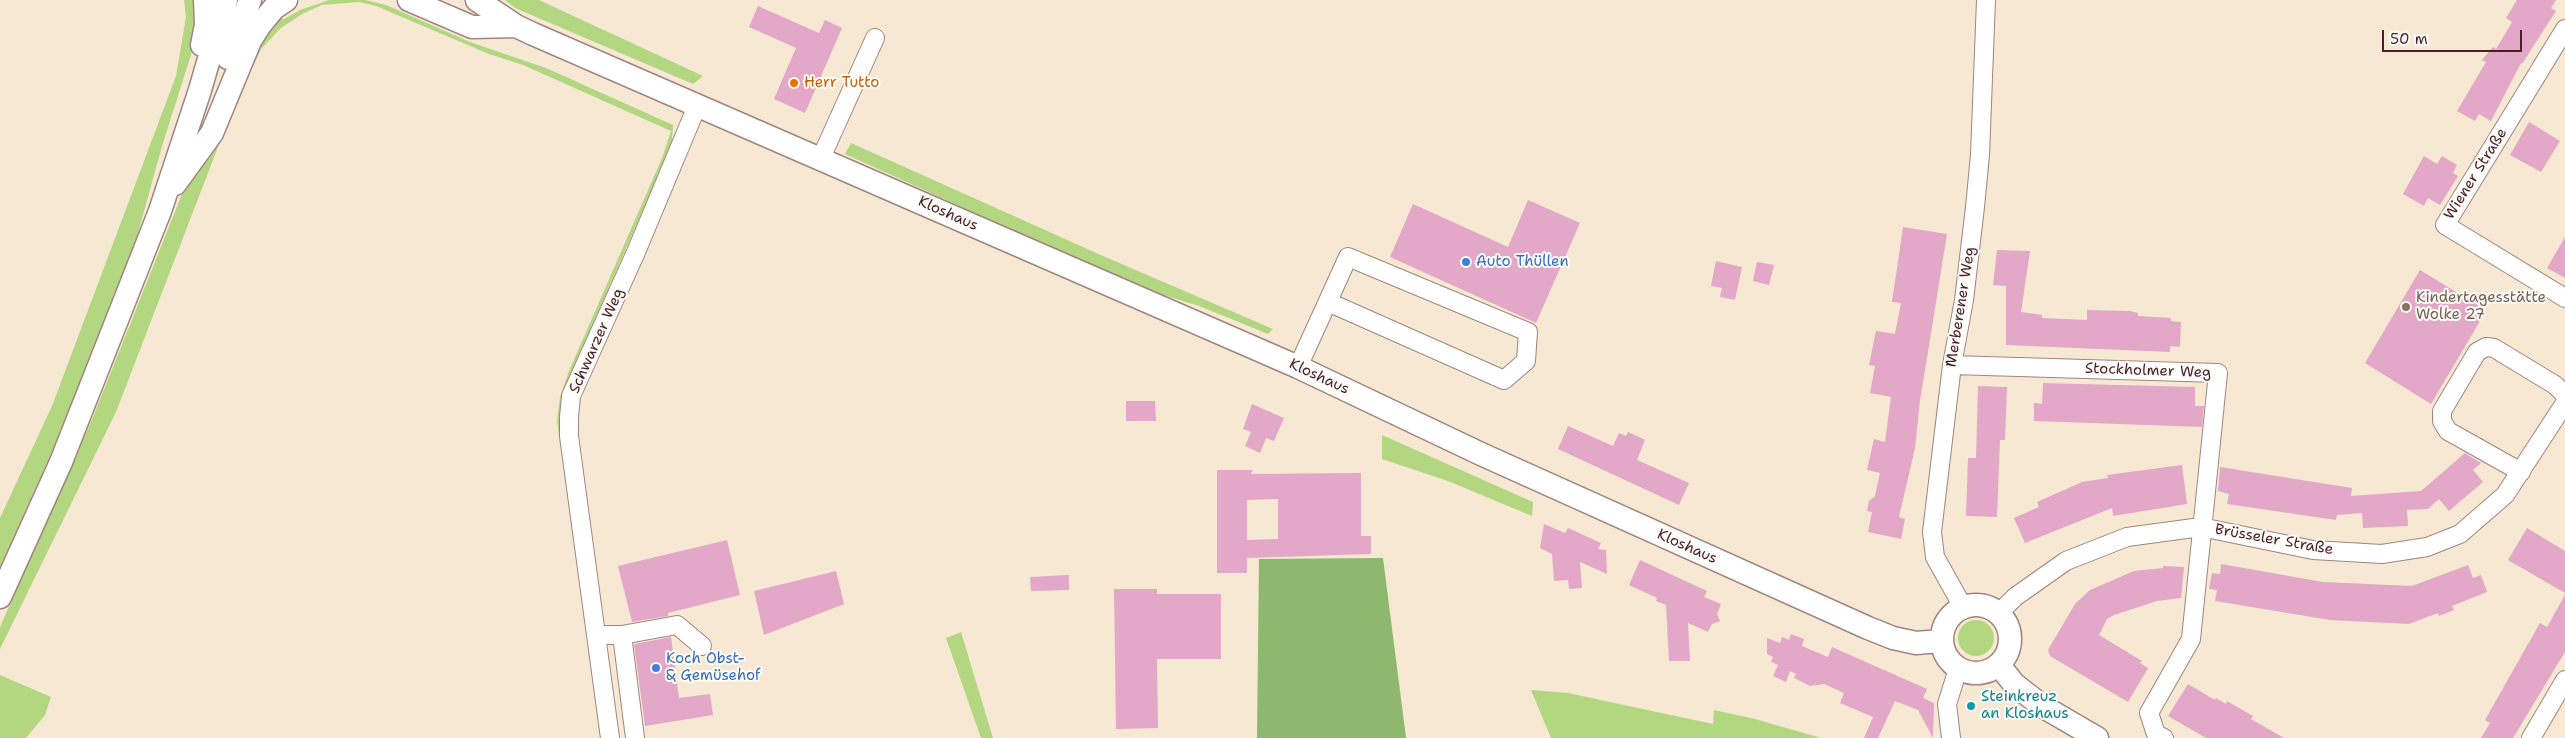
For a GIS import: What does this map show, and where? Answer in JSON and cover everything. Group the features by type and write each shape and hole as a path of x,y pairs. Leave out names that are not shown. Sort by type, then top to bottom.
{"main road":[{"path":"166,192 166,158 193,79 204,36 205,0"},
{"path":"0,597 61,462 166,192 226,0"},
{"path":"166,192 197,135 250,0"},
{"path":"166,192 212,133 250,41 274,8 286,0"},
{"path":"409,0 472,27 516,26"},
{"path":"435,0 484,20 516,26"},
{"path":"477,0 516,26"},
{"path":"501,0 516,26"},
{"name":"Kloshaus","path":"516,26 1298,367 1481,454 1859,624 1894,638 1916,643 1941,641"},
{"path":"1982,605 1999,613 2006,622 2010,633 2010,645 2006,656 1999,665 1979,674 1958,669 1946,657 1941,641 1947,620 1963,607 1982,605"},
{"path":"1999,665 2014,684 2042,706 2097,738"}],"street":[{"name":"Merberener Weg","path":"1963,607 1936,557 1932,532 1952,365 1964,300 1980,164 1986,0"},
{"name":"Wiener Straße","path":"2565,29 2445,225 2565,298"},
{"path":"821,158 876,38"},
{"name":"Schwarzer Weg","path":"610,738 568,436 572,396 636,252 697,106"},
{"path":"1298,367 1348,257 1528,332 1526,361 1504,380 1328,302"},
{"path":"2520,472 2448,431 2442,421 2442,411 2477,352 2486,348 2494,348 2555,385 2565,394"},
{"name":"Stockholmer Weg","path":"1952,365 2218,373 2201,527"},
{"name":"Brüsseler Straße","path":"1999,613 2015,597 2066,561 2127,537 2201,527 2313,550 2382,554 2427,547 2460,534 2506,495 2565,403"},
{"path":"2164,738 2156,734 2148,713 2190,640 2201,527"},
{"path":"596,635 622,635 677,625 702,646"},
{"path":"622,635 635,738"},
{"path":"1951,738 1946,704 1958,669"},
{"path":"2531,738 2565,680"}],"green space":[{"path":"184,0 196,0 196,30 191,55 162,146 134,248 62,429 0,568 0,518 52,406 176,76 186,17"},
{"path":"329,0 365,0 386,5 470,42 546,68 673,125 672,140 667,155 575,365 570,497 601,738 557,421 560,397 569,371 662,158 671,131 523,65 489,54 376,6 359,2 322,5 302,14 281,28 261,49 228,121 116,412 0,649 0,627 93,417 186,184 243,72 277,16 284,19 300,10"},
{"path":"505,0 539,0 703,76 693,84 515,8"},
{"path":"851,143 1103,256 1273,329 1268,334 1199,306 1138,287 845,154"},
{"path":"1382,435 1533,502 1532,516 1448,481 1382,459"},
{"path":"1383,558 1406,738 1257,738 1259,559"},
{"path":"1976,620 1983,621 1989,625 1993,631 1993,645 1989,651 1983,655 1976,656 1969,655 1963,651 1959,645 1958,638 1959,631 1963,625 1969,621"},
{"path":"961,632 993,738 981,738 946,638"},
{"path":"0,675 51,697 45,715 26,738 0,738"},
{"path":"1531,690 1568,693 1713,724 1714,710 1755,719 1821,738 1551,738"}],"building":[{"path":"2517,0 2556,0 2551,8 2556,11 2521,63 2491,121 2479,114 2475,121 2457,111 2486,62 2482,60 2493,47 2496,49 2512,22 2506,18"},
{"path":"758,6 819,33 825,20 842,28 805,113 774,99 796,48 749,27"},
{"path":"2529,122 2560,141 2541,172 2510,155"},
{"path":"2424,156 2437,164 2442,156 2457,165 2453,173 2458,176 2440,205 2428,198 2424,206 2403,194"},
{"path":"1528,200 1580,223 1536,323 1390,257 1413,204 1508,247"},
{"path":"1903,227 1947,234 1920,401 1915,448 1899,517 1905,519 1901,539 1868,532 1872,512 1867,511 1869,501 1875,496 1880,473 1867,470 1874,439 1885,442 1891,397 1870,393 1875,366 1869,365 1876,331 1895,334 1901,303 1892,302"},
{"path":"2565,237 2565,278 2547,268"},
{"path":"1997,250 2030,251 2021,312 2042,315 2042,318 2087,320 2087,310 2130,311 2138,313 2138,316 2171,318 2171,321 2181,322 2180,347 2170,346 2170,352 2006,345 2006,286 1993,285"},
{"path":"1716,261 1742,267 1735,300 1720,297 1722,288 1711,286"},
{"path":"1757,262 1774,265 1769,285 1753,281"},
{"path":"2420,270 2484,309 2481,315 2483,316 2431,404 2365,363"},
{"path":"2043,383 2195,387 2195,406 2204,406 2202,427 2034,421 2034,403 2042,404"},
{"path":"1978,386 2007,387 2005,440 2000,440 1997,517 1966,516 1968,458 1976,458"},
{"path":"1126,401 1155,401 1156,421 1126,421"},
{"path":"1252,404 1284,418 1274,441 1266,438 1260,453 1245,446 1251,432 1243,429"},
{"path":"1568,426 1613,446 1619,433 1626,436 1628,432 1645,440 1637,460 1689,483 1679,505 1558,449"},
{"path":"2465,453 2481,463 2473,470 2483,482 2449,511 2439,499 2428,509 2407,510 2408,526 2363,528 2362,513 2337,515 2336,520 2227,504 2229,494 2218,491 2220,467 2352,488 2351,496 2421,491"},
{"path":"2182,465 2187,504 2113,516 2112,508 2025,543 2014,518 2039,507 2037,502 2082,482 2108,478 2107,475"},
{"path":"1217,470 1253,470 1251,474 1361,473 1361,536 1371,536 1371,554 1247,558 1247,573 1217,573","holes":["1278,499 1278,539 1247,540 1247,500"]},
{"path":"1544,524 1565,533 1568,528 1601,543 1598,549 1606,550 1607,574 1580,562 1582,588 1569,589 1568,580 1554,581 1552,554 1540,548"},
{"path":"2527,528 2565,551 2565,593 2508,560"},
{"path":"727,540 740,595 668,613 668,616 632,622 618,566"},
{"path":"1640,560 1707,591 1704,597 1721,604 1717,614 1720,621 1712,624 1708,632 1688,623 1690,661 1669,661 1666,605 1656,601 1657,598 1629,585"},
{"path":"2221,564 2323,582 2412,586 2468,565 2473,578 2481,575 2487,592 2452,606 2454,610 2439,616 2438,613 2409,624 2330,620 2215,601 2217,590 2209,589 2212,573 2220,574"},
{"path":"2163,566 2184,567 2181,598 2157,601 2114,615 2107,619 2099,635 2142,661 2140,663 2148,668 2128,702 2050,656 2048,650 2075,604 2090,590 2134,571 2163,568"},
{"path":"836,571 844,604 764,635 754,591"},
{"path":"1069,575 1069,590 1031,591 1030,577"},
{"path":"1114,589 1157,589 1157,594 1221,594 1221,659 1157,659 1158,728 1116,729"},
{"path":"2565,595 2565,652 2513,738 2481,738 2490,723 2485,720 2540,623 2547,627"},
{"path":"1791,634 1804,639 1802,646 1828,657 1832,647 1927,689 1923,698 1934,703 1933,738 1918,710 1895,701 1878,738 1864,738 1873,717 1840,703 1844,693 1824,684 1810,686 1794,678 1796,674 1790,671 1786,682 1773,676 1778,665 1771,662 1773,657 1767,654 1767,638 1780,643 1782,637 1789,640"},
{"name":"Koch Obst- & Gemüsehof","path":"671,637 679,698 710,694 713,715 645,726 634,644"},
{"path":"2188,684 2215,700 2216,698 2226,704 2227,701 2253,716 2251,719 2284,738 2206,738 2168,716"}],"place":[{"name":"Herr Tutto","path":"794,83"},
{"name":"Auto Thüllen","path":"1466,262"},
{"name":"Kindertagesstätte Wolke 27","path":"2406,307"},
{"name":"Koch Obst- & Gemüsehof","path":"656,668"},
{"name":"Steinkreuz an Kloshaus","path":"1971,706"}]}
